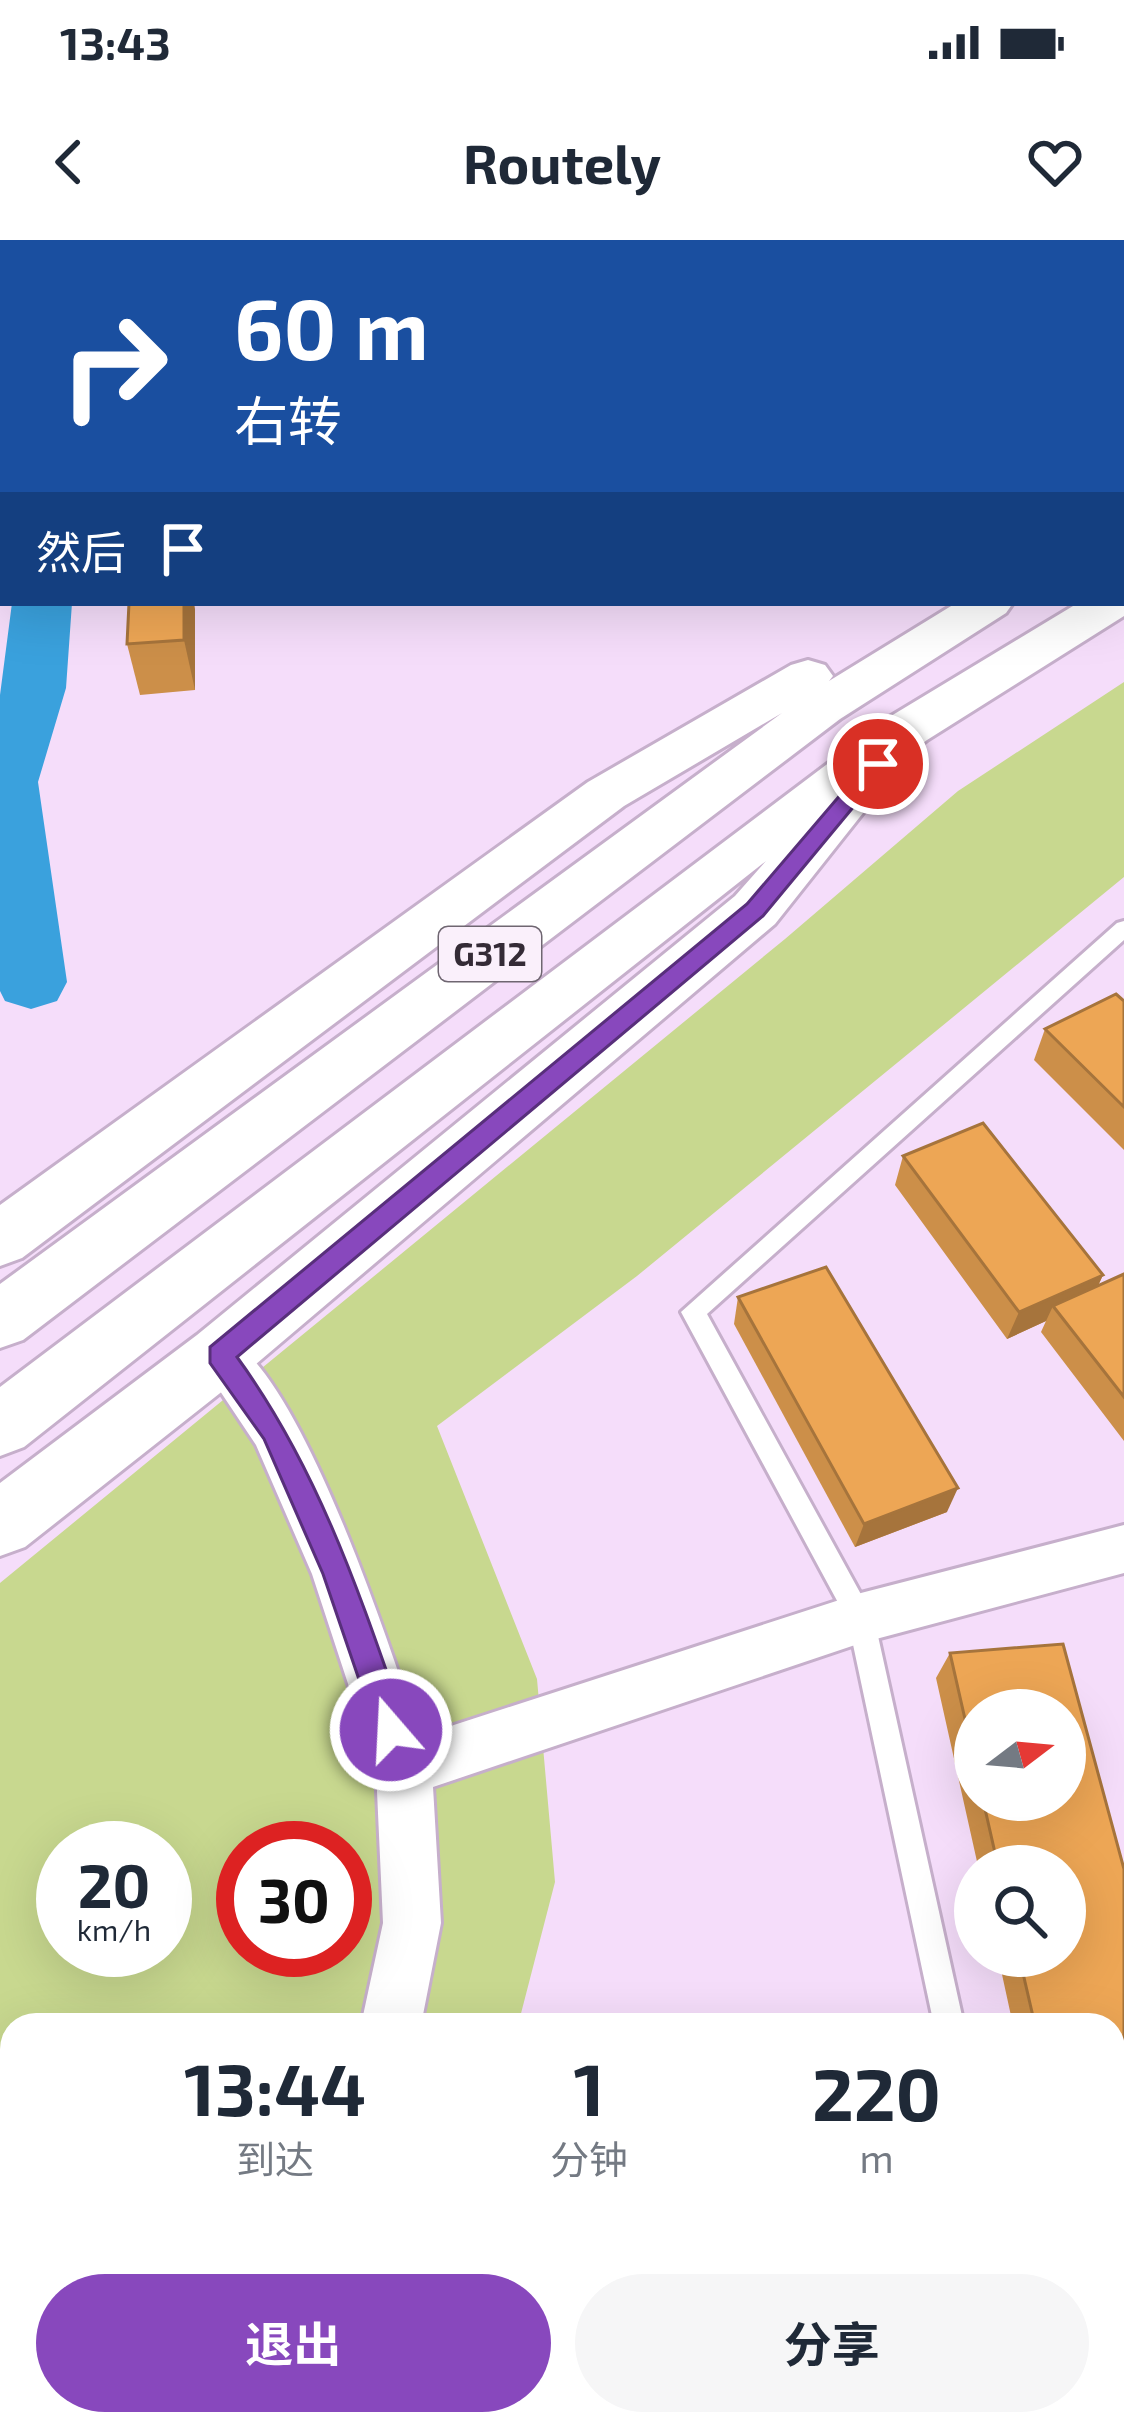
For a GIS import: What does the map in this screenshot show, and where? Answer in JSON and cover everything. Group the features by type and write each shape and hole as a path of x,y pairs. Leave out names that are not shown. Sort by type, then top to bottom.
{"highway":[{"path":"0,1240 606,794 784,686 969,606"},
{"name":"G312","path":"0,1320 822,708 984,606"},
{"name":"G312","path":"0,1426 705,879 909,728 1107,606"},
{"path":"0,1524 220,1355 755,910 909,728"}],"street":[{"path":"220,1355 275,1432 338,1574 404,1768 412,1923 393,2013"},
{"path":"404,1768 861,1618 1124,1549"}],"lane":[{"path":"946,2013 861,1618 693,1312 1124,928"}],"green space":[{"path":"1124,682 1124,877 637,1276 437,1426 537,1679 555,1882 521,2013 0,2013 0,1583 785,939 958,791"}],"building":[{"path":"129,606 184,606 184,640 127,644"},
{"path":"1116,994 1124,1001 1124,1107 1045,1029"},
{"path":"983,1123 1103,1275 1019,1312 903,1156"},
{"path":"826,1267 958,1488 864,1524 738,1297"},
{"path":"1124,1274 1124,1397 1053,1306"},
{"path":"1063,1644 1075,1689 958,1689 950,1653"},
{"path":"1086,1729 1124,1869 1124,2013 1032,2013 1024,1977 1086,1977 1086,1845 993,1845 988,1821 1086,1821"}],"waterway":[{"path":"31,982 5,782 34,688 42,606"}],"route":[{"path":"391,1730 338,1574 275,1432 220,1355 755,910 878,764"}]}
